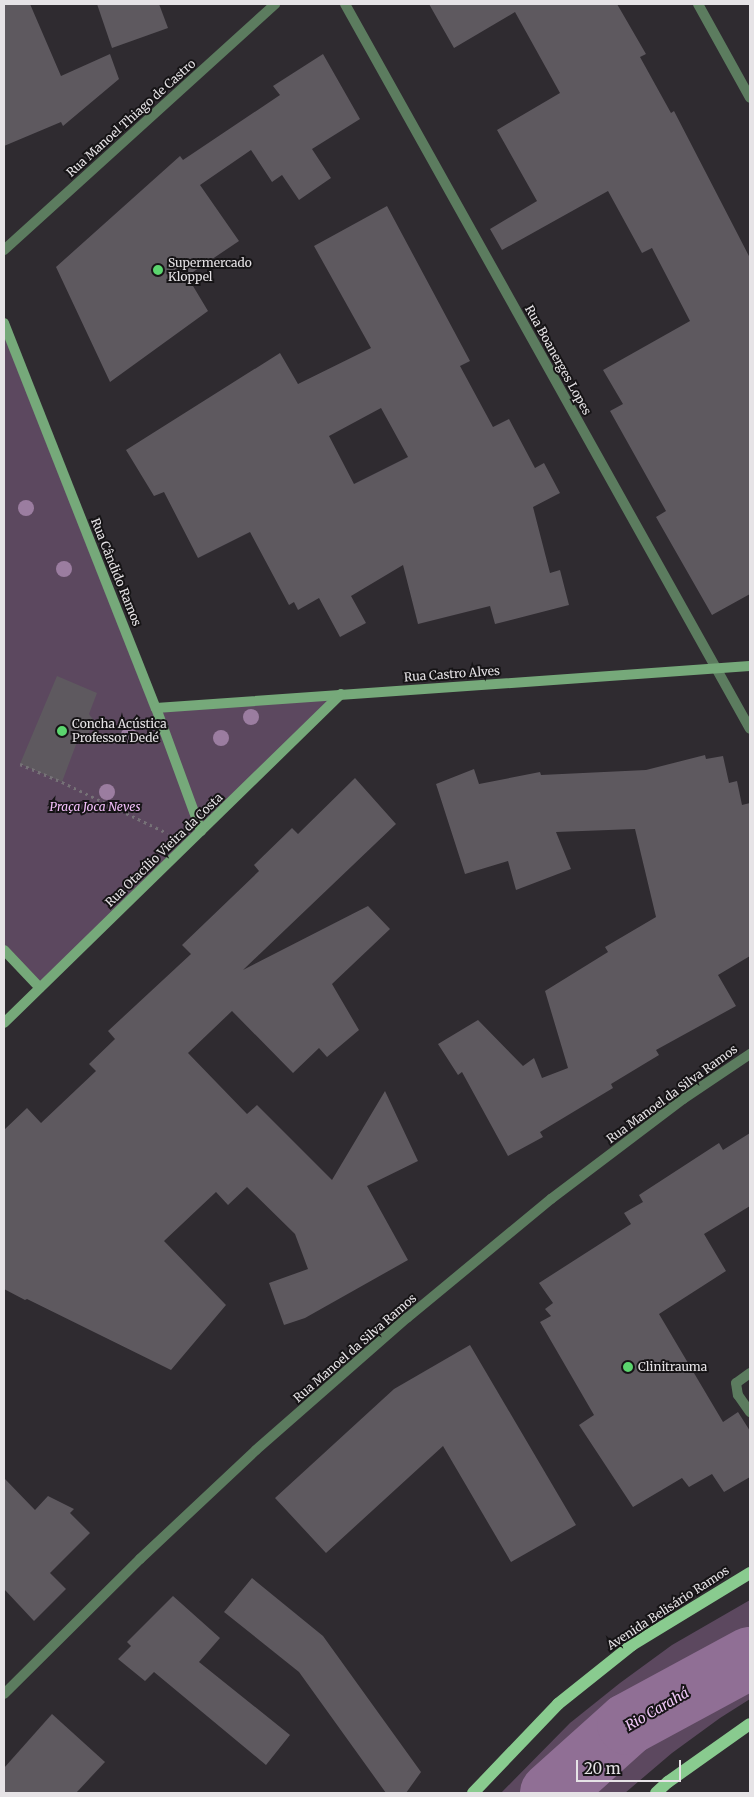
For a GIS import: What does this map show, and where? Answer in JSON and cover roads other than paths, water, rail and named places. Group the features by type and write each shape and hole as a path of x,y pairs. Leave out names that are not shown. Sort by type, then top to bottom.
{"main road":[{"name":"Rua Cândido Ramos","path":"4,323 156,708 200,831"},
{"name":"Rua Castro Alves","path":"156,708 750,666"},
{"name":"Rua Otacílio Vieira da Costa","path":"4,1024 341,694"},
{"path":"4,950 40,988"},
{"name":"Avenida Belisário Ramos","path":"473,1793 558,1704 588,1680 632,1645 750,1572"},
{"path":"656,1793 668,1782 750,1724"}],"street":[{"name":"Rua Manoel Thiago de Castro","path":"4,250 275,4"},
{"name":"Rua Boanerges Lopes","path":"345,4 750,729"},
{"path":"698,4 750,98"},
{"name":"Rua Manoel da Silva Ramos","path":"4,1694 140,1559 248,1457 407,1318 551,1199 683,1099 750,1054"},
{"path":"750,1373 736,1383 738,1395 750,1412"}],"waterway":[{"name":"Rio Carahá","path":"551,1793 628,1724 750,1658"}],"place":[{"name":"Supermercado Kloppel","path":"158,270"},
{"name":"Concha Acústica Professor Dedé","path":"62,731"},
{"name":"Clinitrauma","path":"628,1367"}],"park label":[{"name":"Praça Joca Neves","path":"95,807"}]}
